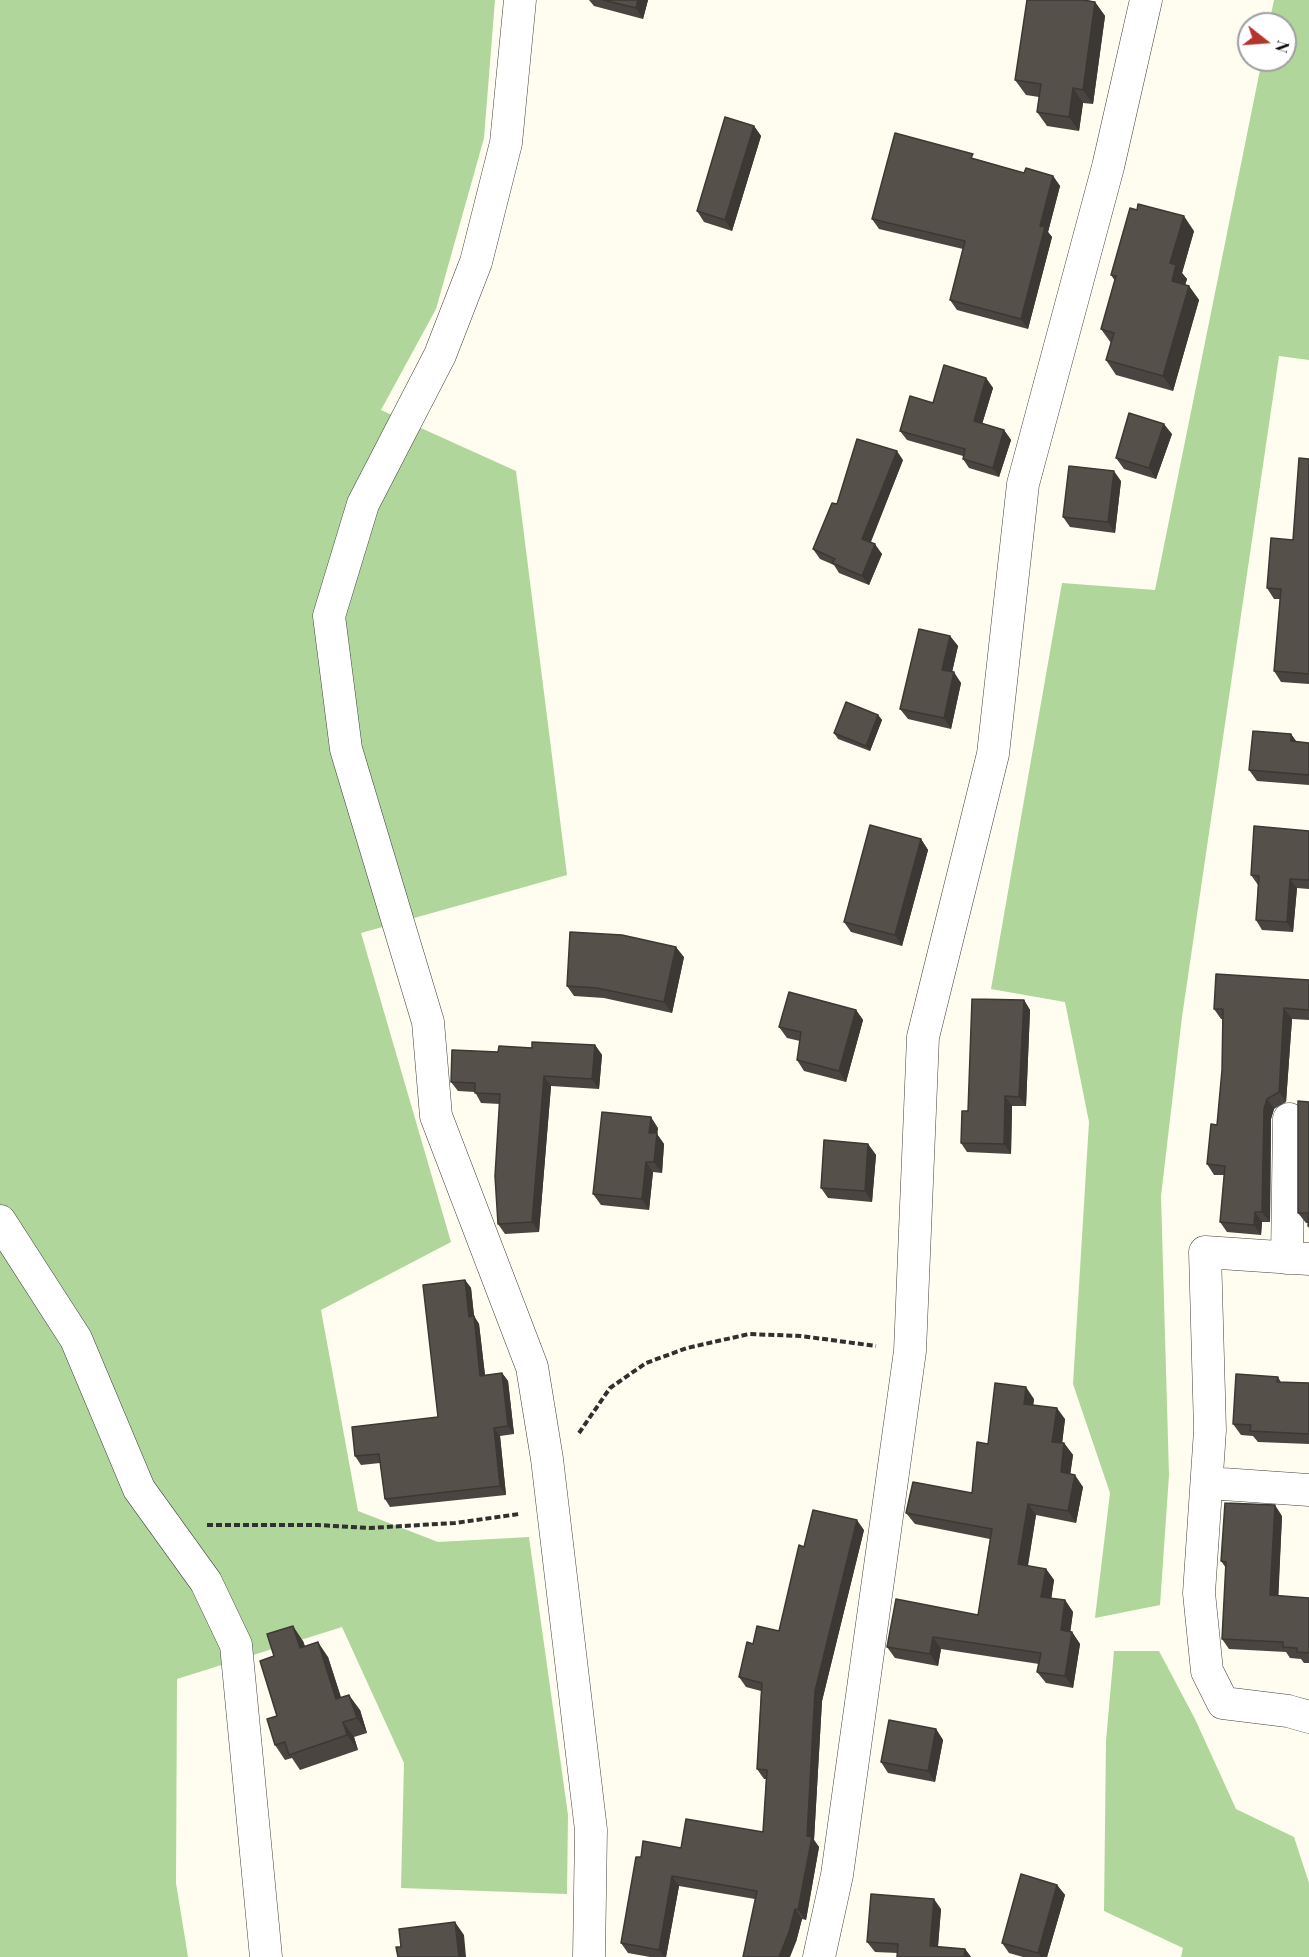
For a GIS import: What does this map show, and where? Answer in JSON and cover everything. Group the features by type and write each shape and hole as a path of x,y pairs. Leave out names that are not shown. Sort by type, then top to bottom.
{"street":[{"path":"520,0 506,143 476,262 440,354 363,504 329,616 346,749 428,1022 436,1116 532,1367 547,1459 591,1830 589,1957"},
{"path":"819,1957 839,1863 910,1351 922,1037 993,754 1023,484 1108,167 1146,0"},
{"path":"1289,1119 1298,1258 1205,1252 1210,1430 1199,1593 1207,1671 1223,1704 1288,1711 1309,1717"},
{"path":"0,1221 76,1339 139,1489 206,1582 236,1645 266,1957"},
{"path":"1208,1483 1309,1490"}],"path":[{"path":"547,1459 567,1451 610,1388 646,1363 687,1348 749,1334 801,1335 910,1351"},
{"path":"169,1530 201,1525 248,1523 369,1528 455,1523 553,1509"}],"green space":[{"path":"0,0 495,0 484,138 436,309 381,410 516,471 567,875 361,933 451,1242 321,1310 358,1511 438,1542 529,1537 568,1815 567,1894 401,1888 404,1763 342,1627 177,1679 176,1883 188,1957 0,1957"},
{"path":"1274,0 1309,0 1309,360 1279,356 1182,1017 1161,1196 1169,1475 1160,1605 1095,1618 1110,1493 1073,1384 1089,1122 1065,1002 991,989 1062,583 1155,590 1260,72 1297,72 1297,12 1272,12"},
{"path":"1114,1651 1159,1651 1195,1719 1236,1809 1294,1837 1309,1883 1309,1957 1181,1957 1183,1948 1104,1911 1106,1741"}],"building":[{"path":"603,0 638,0 636,8"},
{"path":"1027,0 1095,2 1083,90 1073,88 1069,117 1037,112 1041,84 1015,80"},
{"path":"725,117 754,126 725,220 697,211"},
{"path":"895,133 973,154 971,158 1024,173 1026,168 1053,176 1040,226 1045,227 1021,319 950,300 965,241 872,219"},
{"path":"1138,204 1184,216 1170,263 1176,265 1172,281 1189,286 1163,376 1106,360 1114,333 1101,329 1116,276 1111,275 1130,208 1137,210"},
{"path":"944,365 986,378 974,421 1004,430 993,468 963,459 965,449 900,431 910,396 933,403"},
{"path":"1129,413 1164,424 1149,468 1116,458"},
{"path":"857,439 897,451 862,539 875,544 862,576 832,563 835,559 813,549 832,503 837,504"},
{"path":"1299,458 1309,459 1309,674 1274,671 1281,589 1267,588 1271,538 1293,540"},
{"path":"1069,466 1114,471 1108,522 1063,517"},
{"path":"919,629 950,636 942,670 954,672 944,718 900,709"},
{"path":"846,702 878,715 866,746 834,733"},
{"path":"1253,731 1291,734 1291,741 1309,743 1309,775 1249,770"},
{"path":"870,825 921,839 895,935 844,922"},
{"path":"1254,826 1309,831 1309,880 1290,879 1287,922 1256,920 1259,876 1251,875"},
{"path":"570,932 622,935 676,947 664,1002 597,988 567,986"},
{"path":"1216,974 1309,980 1309,1010 1284,1008 1279,1092 1267,1099 1264,1109 1262,1212 1255,1212 1254,1225 1220,1222 1225,1166 1207,1164 1211,1124 1217,1125 1222,1070 1223,1009 1214,1009"},
{"path":"789,992 856,1010 839,1071 797,1060 801,1032 779,1027"},
{"path":"972,999 1024,1000 1019,1097 1005,1096 1004,1144 961,1143 962,1111 968,1111"},
{"path":"532,1042 595,1045 592,1079 544,1076 532,1222 498,1224 495,1176 500,1094 475,1093 475,1083 451,1082 452,1050 498,1052 499,1046 532,1048"},
{"path":"1298,1101 1309,1102 1309,1213 1298,1213"},
{"path":"602,1112 651,1117 649,1133 657,1133 654,1162 646,1162 642,1199 593,1194"},
{"path":"824,1140 868,1144 865,1191 821,1188"},
{"path":"465,1280 469,1317 474,1316 480,1376 502,1373 508,1426 494,1428 500,1486 385,1499 379,1454 355,1456 352,1427 438,1417 423,1285"},
{"path":"1236,1374 1278,1377 1277,1382 1309,1383 1309,1434 1250,1431 1251,1425 1233,1424"},
{"path":"995,1383 1026,1387 1024,1404 1057,1408 1052,1442 1064,1443 1061,1472 1075,1475 1068,1511 1028,1504 1018,1564 1046,1569 1041,1597 1065,1600 1061,1630 1072,1632 1065,1676 1037,1672 1041,1653 933,1637 930,1654 887,1647 896,1599 978,1615 992,1529 906,1513 913,1482 972,1493 977,1442 988,1444"},
{"path":"1225,1503 1275,1505 1270,1595 1309,1598 1309,1653 1297,1652 1297,1648 1283,1647 1283,1642 1222,1639 1226,1562 1221,1561"},
{"path":"813,1510 857,1520 815,1691 807,1836 812,1837 798,1910 795,1909 779,1957 743,1957 757,1891 672,1876 659,1950 621,1943 636,1857 641,1857 643,1841 681,1848 686,1819 763,1832 767,1770 757,1769 762,1683 739,1677 747,1642 753,1644 757,1626 779,1631 799,1545 804,1547"},
{"path":"293,1626 300,1648 318,1642 336,1699 349,1695 357,1718 343,1722 347,1735 289,1755 285,1742 275,1745 267,1719 277,1716 260,1661 274,1656 267,1634"},
{"path":"889,1720 936,1729 928,1771 881,1762"},
{"path":"1021,1874 1057,1885 1038,1953 1002,1943"},
{"path":"871,1894 934,1899 930,1946 965,1949 964,1957 897,1957 898,1944 867,1942"},
{"path":"455,1922 459,1957 398,1957 396,1947 401,1947 399,1929"}]}
